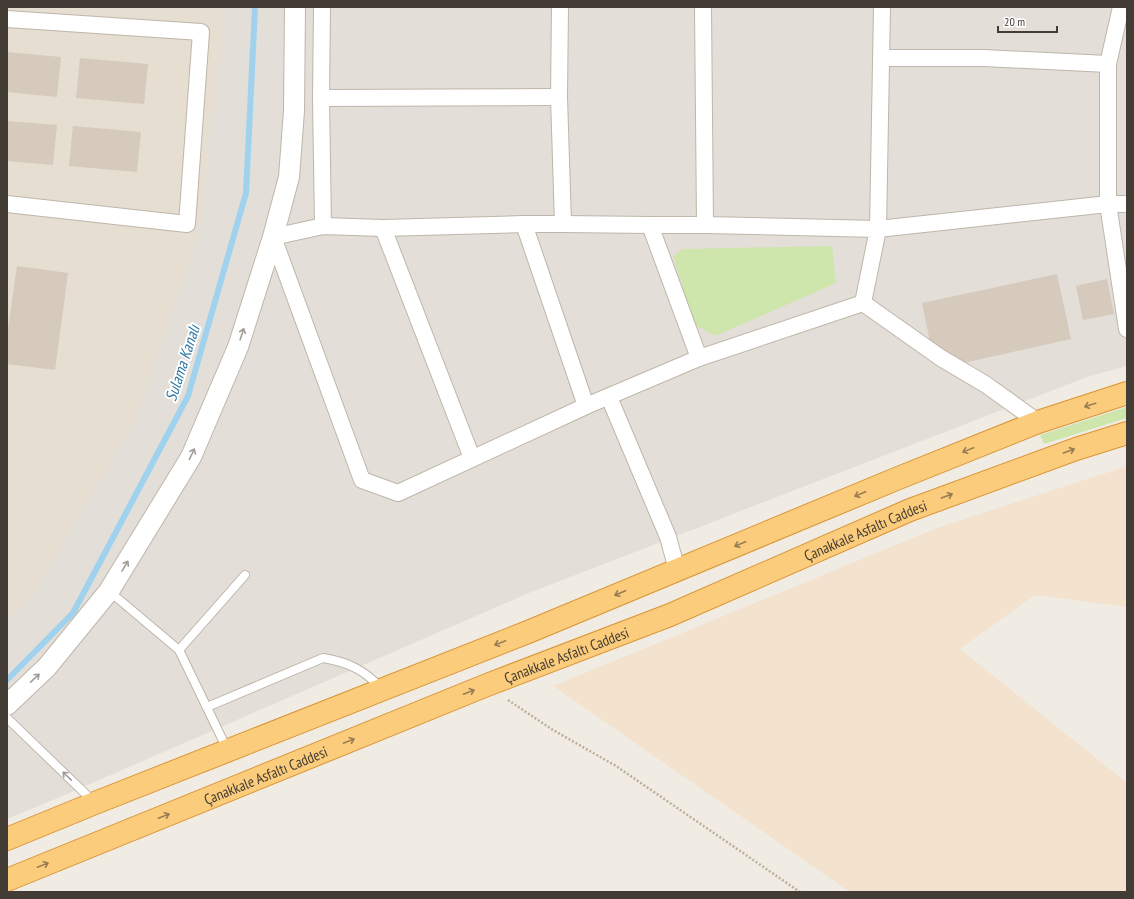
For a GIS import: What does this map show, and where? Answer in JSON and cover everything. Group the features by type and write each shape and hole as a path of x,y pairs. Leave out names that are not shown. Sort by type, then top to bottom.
{"highway":[{"path":"7,839 528,632 896,479 1038,422 1127,393"},
{"name":"Çanakkale Asfaltı Caddesi","path":"7,880 487,685 670,615 910,510 1076,449 1127,433"}],"street":[{"path":"7,705 47,667 110,591 191,457 238,347 273,238 288,177 294,112 296,7"},
{"path":"322,7 321,98 323,226"},
{"path":"560,7 559,97 563,224"},
{"path":"703,7 705,225"},
{"path":"863,303 878,229 882,7"},
{"path":"1121,7 1108,64 1108,204 1127,329"},
{"path":"7,19 201,32 187,224 7,204"},
{"path":"881,58 984,58 1108,64"},
{"path":"321,98 559,97"},
{"path":"273,238 323,226 383,228 563,224 705,225 878,229 1108,204 1127,204"},
{"path":"524,224 586,406"},
{"path":"650,225 699,358"},
{"path":"383,228 472,458"},
{"path":"273,238 362,480 398,493 586,406 699,358 863,303"},
{"path":"863,303 942,358 985,384 1038,422"},
{"path":"609,397 668,537 678,570"}],"lane":[{"path":"179,650 245,575"},
{"path":"110,591 179,650 228,751"},
{"path":"207,707 323,658 352,666 374,680 382,690"},
{"path":"7,718 95,803"}],"path":[{"path":"487,685 553,730 616,766 800,892"}],"shaded area":[{"path":"7,7 226,7 198,235 135,421 31,598 7,621"},
{"path":"226,7 1127,7 1127,366 1090,376 529,593 7,819 7,621 31,598 135,420 198,235"},
{"path":"1127,466 1127,607 1035,595 960,649 1127,783 1127,892 850,892 553,686 937,528"}],"green space":[{"path":"832,246 836,283 715,336 694,324 673,256 683,249"},
{"path":"1127,407 1127,418 1044,444 1040,435"}],"building":[{"path":"7,52 61,57 57,97 7,92"},
{"path":"80,58 148,64 144,104 76,98"},
{"path":"7,121 57,125 53,165 7,161"},
{"path":"73,126 141,132 137,172 69,166"},
{"path":"17,266 68,273 55,370 7,364 7,336"},
{"path":"1057,274 1071,339 959,364 931,347 922,303"},
{"path":"1107,279 1114,314 1083,320 1076,286"}],"waterway":[{"name":"Sulama Kanalı","path":"7,680 73,613 188,396 246,193 255,7"}]}
